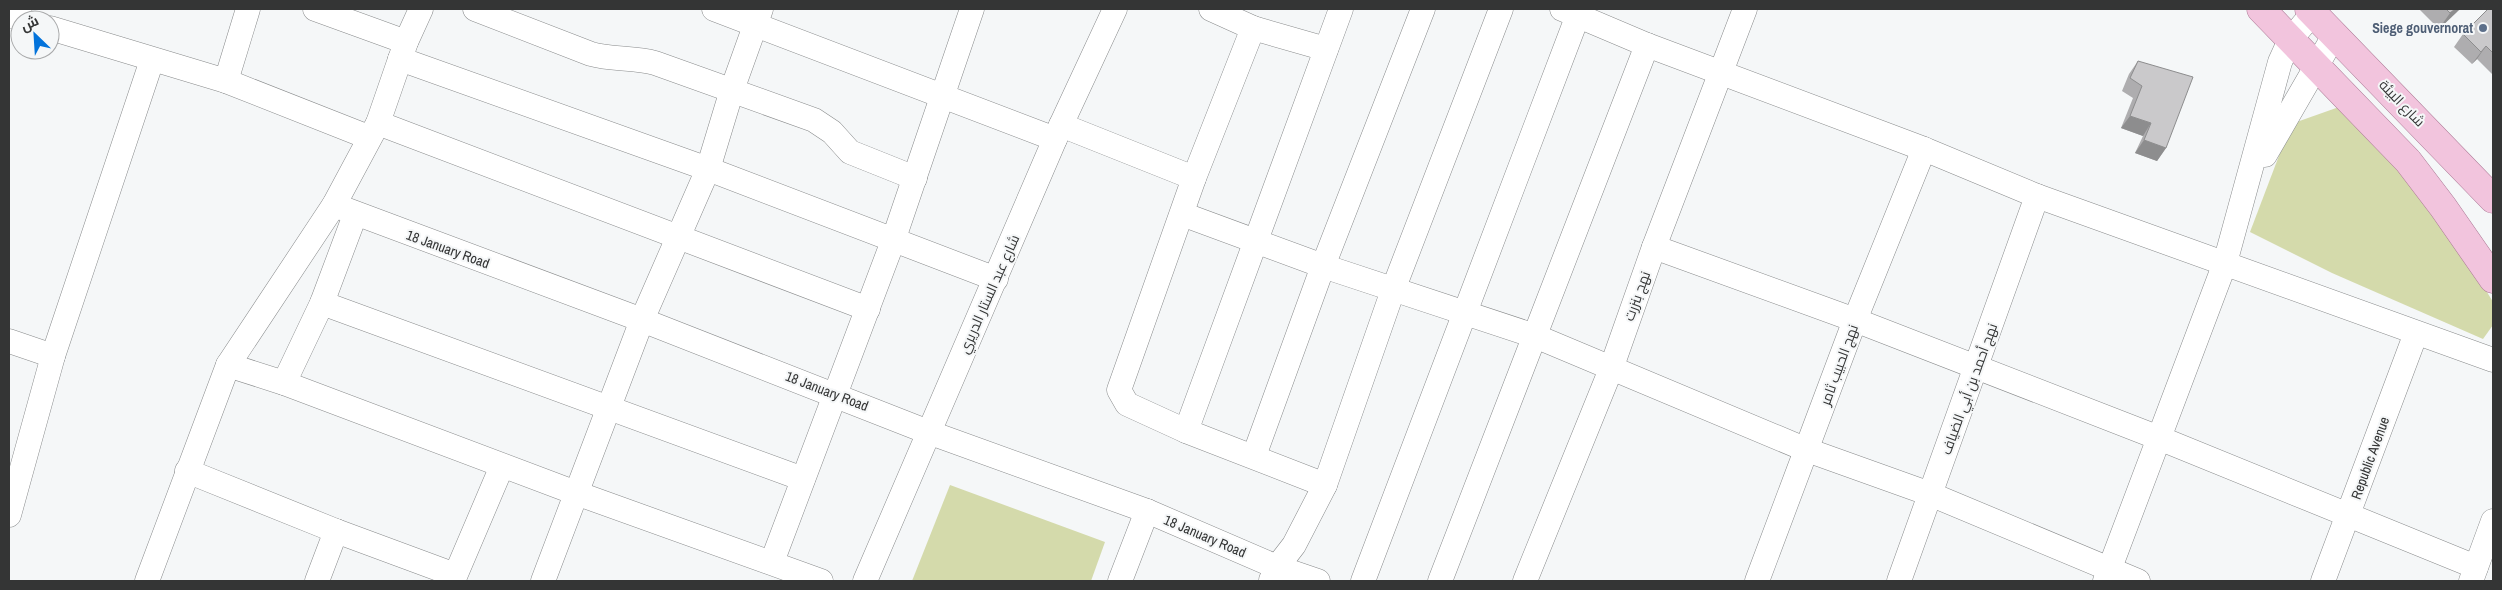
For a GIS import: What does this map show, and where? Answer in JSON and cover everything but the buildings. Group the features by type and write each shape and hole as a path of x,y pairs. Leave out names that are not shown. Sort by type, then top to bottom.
{"main road":[{"path":"2261,9 2408,161 2443,206 2493,279"},
{"name":"شارع البيئة","path":"2311,11 2493,198"}],"street":[{"path":"226,81 248,9"},
{"path":"316,9 403,51 996,280"},
{"path":"284,383 322,303 345,210 373,130 421,9"},
{"path":"475,9 591,54 604,58 634,58 649,61 814,120 832,132 850,152 915,178"},
{"path":"714,9 758,16 943,97 1058,132 1194,178"},
{"path":"772,562 834,394 894,242 972,9"},
{"name":"شارع عبد الستار الدريري","path":"865,581 1058,132 1114,9"},
{"path":"1211,9 1253,28 1326,48"},
{"path":"1186,431 1342,9"},
{"path":"1254,456 1323,266 1423,9"},
{"path":"1274,574 1294,545 1325,485 1394,290 1501,9"},
{"name":"نهج بنزرت","path":"1525,581 1610,369 1654,247 1745,9"},
{"path":"2107,576 2225,263 2273,84 2290,40 2311,11"},
{"path":"1363,581 1465,314 1570,12 1647,45 1924,150 2038,196 2493,360"},
{"path":"543,581 642,320 708,169 732,90 758,16"},
{"path":"1253,28 1194,178 1120,390 1127,404 1186,431 1325,485"},
{"path":"60,31 226,81 373,130 678,236 868,309"},
{"path":"2245,192 2281,123 2317,67 2335,34"},
{"path":"1440,581 1647,45"},
{"path":"9,515 53,356 152,60"},
{"name":"نهج الحبيب ثامر","path":"1758,581 1855,320 1924,150"},
{"name":"نهج أحمد بن أبي الضياف","path":"1899,581 2038,196"},
{"path":"147,581 228,365 345,210"},
{"name":"18 January Road","path":"345,210 642,320 928,432 1147,511 1274,574 1318,581"},
{"path":"1182,214 1323,266 1535,336 1807,450 1930,494 2107,576 2138,581"},
{"path":"1654,247 1855,320 2159,438 2348,516 2478,576 2493,521"},
{"path":"322,303 803,479"},
{"name":"Republic Avenue","path":"2322,581 2416,333"},
{"path":"9,341 53,356"},
{"path":"228,365 284,383 502,466 772,562 820,581"},
{"path":"187,471 454,578 502,466"},
{"path":"1120,581 1147,511"},
{"path":"317,581 336,531"}],"green space":[{"path":"2339,107 2427,193 2493,302 2493,325 2483,339 2332,273 2250,232 2291,124"},
{"path":"950,485 1105,542 1091,581 912,581"}],"place":[{"name":"Siege gouvernorat","path":"2483,28"}]}
